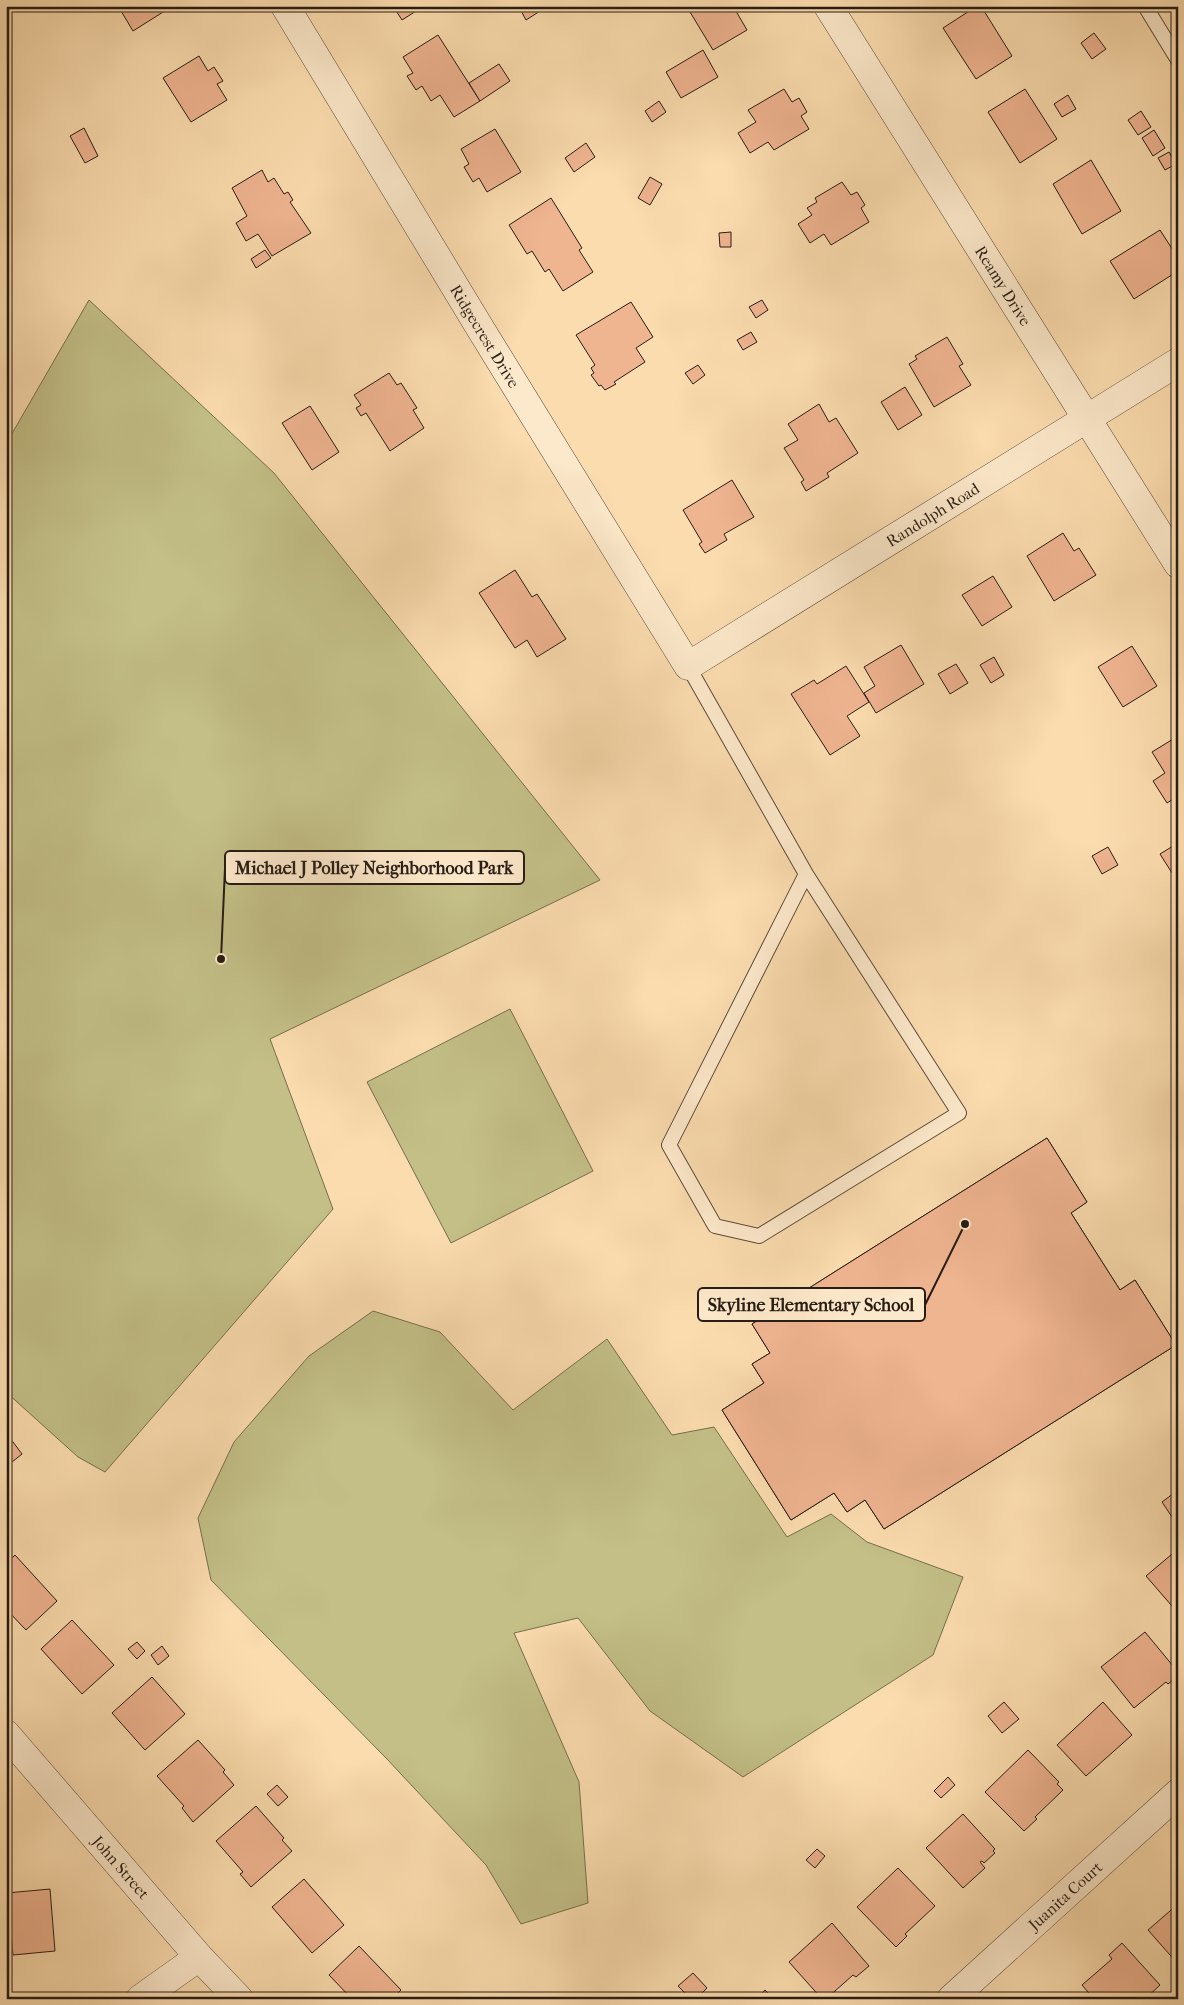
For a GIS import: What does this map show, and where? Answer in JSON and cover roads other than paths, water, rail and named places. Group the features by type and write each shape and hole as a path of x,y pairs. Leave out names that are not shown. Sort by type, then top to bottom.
{"street":[{"name":"Ridgecrest Drive","path":"285,6 474,319 688,666"},
{"name":"Reamy Drive","path":"828,6 1178,564"},
{"name":"Randolph Road","path":"688,666 1085,417 1178,362"},
{"name":"John Street","path":"6,1734 199,1957 239,1999"},
{"name":"Juanita Court","path":"951,1999 1178,1793"},
{"path":"140,1999 199,1957"}],"lane":[{"path":"1145,6 1178,60"},
{"path":"688,666 806,874 959,1113 759,1236 715,1226 668,1145 806,874"}],"place":[{"name":"Michael J Polley Neighborhood Park","path":"221,959"},
{"name":"Skyline Elementary School","path":"965,1224"}]}
